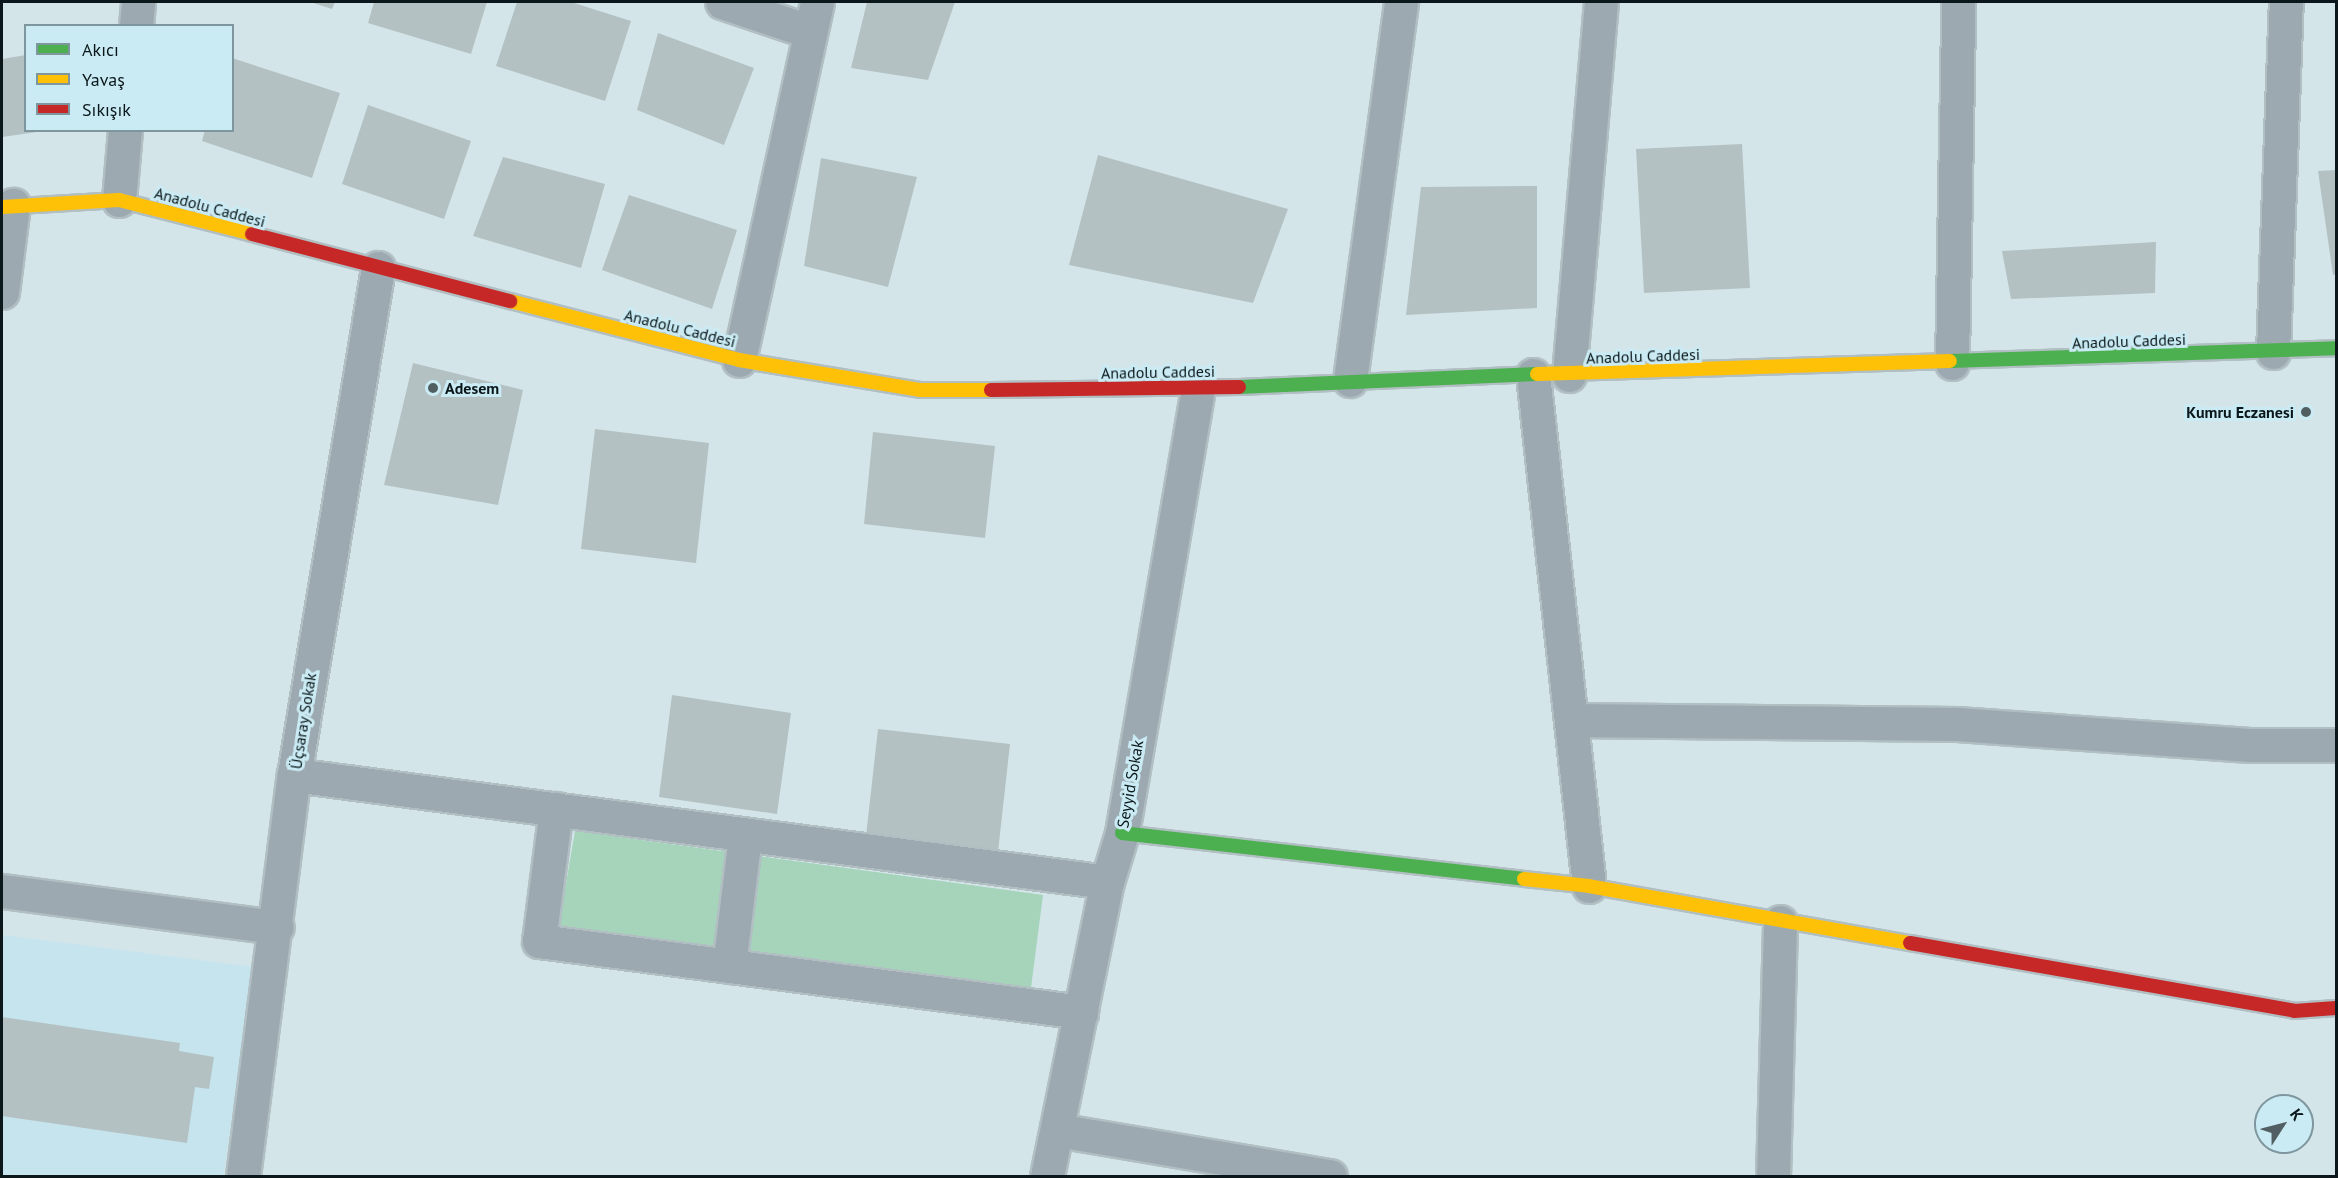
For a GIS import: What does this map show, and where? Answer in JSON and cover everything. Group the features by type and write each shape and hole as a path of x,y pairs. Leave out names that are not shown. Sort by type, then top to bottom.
{"street":[{"path":"136,24 138,2"},
{"path":"722,2 813,16 740,360"},
{"path":"1350,380 1401,2"},
{"path":"1569,375 1601,2"},
{"path":"1952,363 1958,2"},
{"path":"2273,352 2286,2"},
{"path":"118,200 125,132"},
{"name":"Anadolu Caddesi","path":"7,206 118,200 740,360 920,390 1198,388 1350,380 1952,363 2337,348"},
{"path":"2,292 7,206"},
{"name":"Üçsaray Sokak","path":"243,1176 277,927 294,775 378,268"},
{"path":"1533,375 1589,886"},
{"name":"Seyyid Sokak","path":"1047,1176 1107,882 1122,833 1198,388"},
{"path":"1572,720 1957,724 2249,745 2337,745"},
{"path":"294,775 1107,882"},
{"path":"556,809 539,941 1081,1012"},
{"path":"1122,833 1589,886 1780,922 2294,1011 2337,1008"},
{"path":"729,966 745,835"},
{"path":"2,891 277,927"},
{"path":"1773,1176 1780,922"},
{"path":"1057,1130 1330,1176"}],"shaded area":[{"path":"2,935 255,967 223,1176 2,1176"}],"green space":[{"path":"575,831 1043,895 1031,988 558,930"}],"building":[{"path":"310,2 335,2 332,9"},
{"path":"374,2 487,2 471,54 368,23"},
{"path":"517,2 571,2 631,21 605,101 496,66"},
{"path":"867,2 955,2 928,80 851,68"},
{"path":"658,33 754,68 724,145 637,110"},
{"path":"24,55 24,132 37,132 2,137 2,59"},
{"path":"234,59 340,93 312,178 202,141 204,132 234,132"},
{"path":"368,105 471,141 444,219 342,184"},
{"path":"1742,144 1750,288 1644,293 1636,149"},
{"path":"1098,155 1288,209 1253,303 1069,265"},
{"path":"503,157 605,184 581,268 473,236"},
{"path":"821,158 917,177 888,287 804,266"},
{"path":"2336,170 2336,274 2333,275 2318,171"},
{"path":"1537,186 1537,308 1406,315 1421,187"},
{"path":"629,195 737,230 712,309 602,270"},
{"path":"2156,242 2155,293 2011,299 2002,251"},
{"path":"413,363 523,390 498,505 384,485"},
{"path":"595,429 709,443 696,563 581,549"},
{"path":"873,432 995,446 985,538 864,524"},
{"path":"672,695 791,713 777,814 659,797"},
{"path":"878,729 1010,744 998,852 866,836"},
{"path":"2,1017 180,1043 179,1051 214,1057 209,1089 195,1087 187,1143 2,1116"}],"traffic: fast":[{"path":"1950,361 2336,348"},
{"path":"1239,387 1537,374"},
{"path":"1122,833 1524,879"}],"traffic: slow":[{"path":"2,207 119,200 252,234"},
{"path":"510,301 739,360 920,390 991,390"},
{"path":"1537,374 1950,361"},
{"path":"1524,879 1589,886 1910,943"}],"traffic: jam":[{"path":"252,234 510,301"},
{"path":"991,390 1239,387"},
{"path":"1910,943 2294,1011 2336,1008"}],"place":[{"name":"Adesem","path":"433,388"},
{"name":"Kumru Eczanesi","path":"2306,412"}]}
